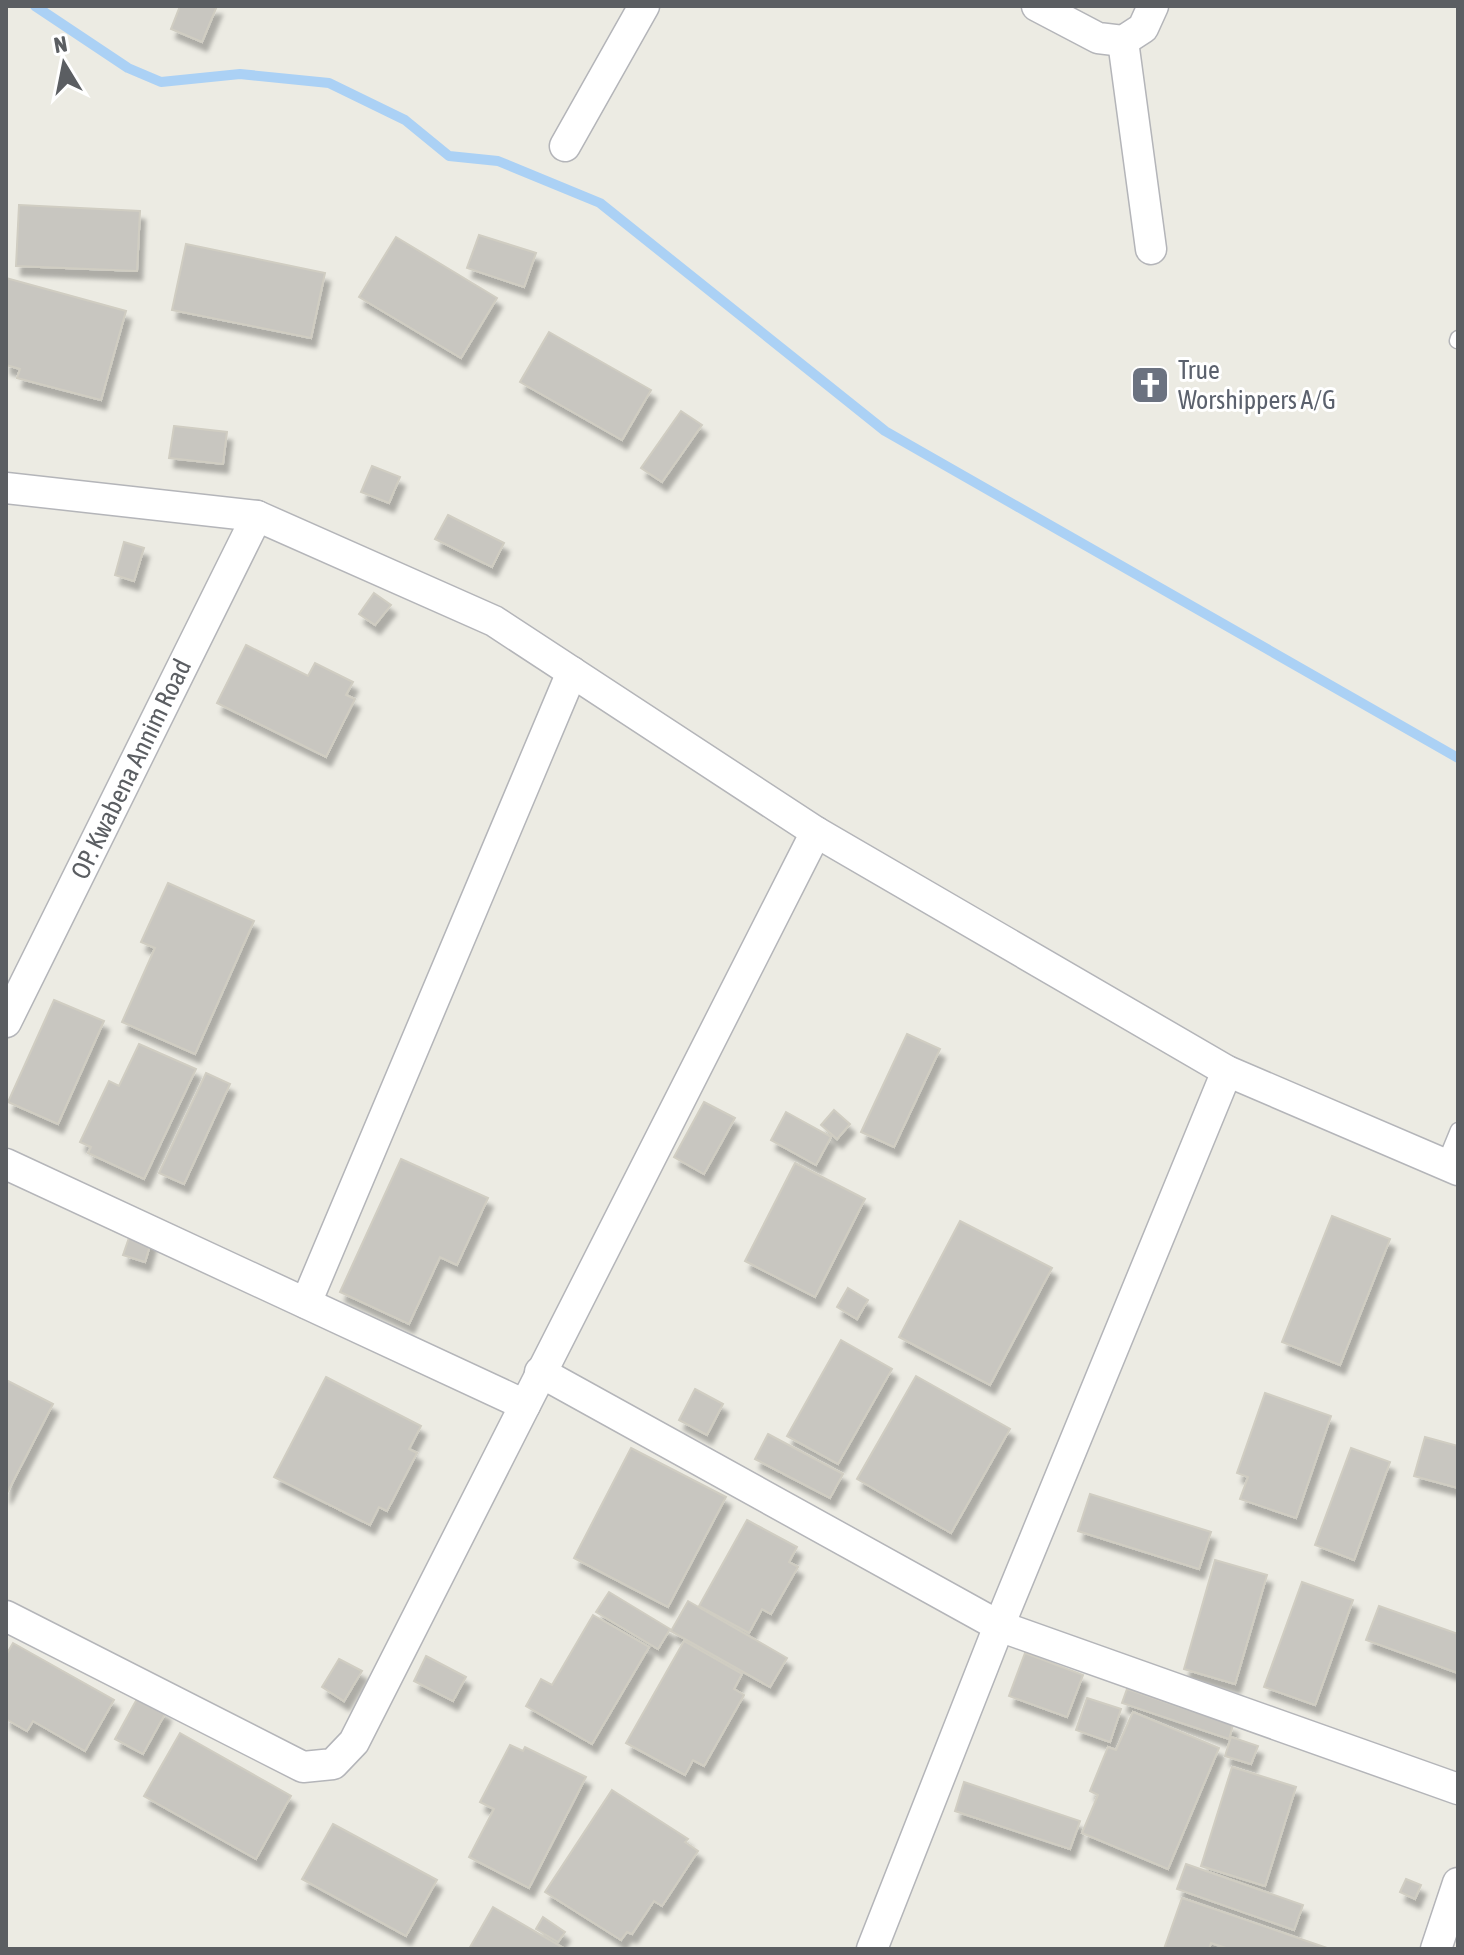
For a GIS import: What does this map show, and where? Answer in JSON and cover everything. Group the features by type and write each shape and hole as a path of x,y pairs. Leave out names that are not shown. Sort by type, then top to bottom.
{"street":[{"path":"565,146 644,6"},
{"path":"1037,6 1098,38 1123,41 1143,28 1153,6"},
{"path":"1123,41 1151,249"},
{"path":"6,488 257,516 494,621 816,832 1227,1071 1451,1167"},
{"name":"OP. Kwabena Annim Road","path":"6,1022 257,516"},
{"path":"306,1303 572,672"},
{"path":"6,1616 303,1767 333,1764 354,1742 816,832"},
{"path":"872,1949 999,1626 1227,1071"},
{"path":"6,1164 525,1405"},
{"path":"540,1372 999,1626 1458,1789"},
{"path":"1436,1949 1458,1883"}],"lane":[{"path":"1451,1167 1458,1130"}],"building":[{"path":"180,6 217,6 202,42 171,29"},
{"path":"19,205 140,211 137,271 16,266"},
{"path":"479,235 536,253 524,287 467,268"},
{"path":"396,237 497,298 461,358 359,297"},
{"path":"186,244 325,273 311,338 172,310"},
{"path":"6,278 126,311 101,400 17,378 20,369 6,365"},
{"path":"549,332 651,390 622,440 520,382"},
{"path":"681,411 702,425 662,482 641,468"},
{"path":"174,426 227,432 223,464 169,458"},
{"path":"372,466 400,477 389,503 361,492"},
{"path":"448,515 504,543 492,567 435,539"},
{"path":"124,542 144,548 134,581 115,575"},
{"path":"374,593 391,605 375,625 359,614"},
{"path":"246,645 308,676 315,663 353,682 346,695 355,699 326,757 217,703"},
{"path":"168,883 254,921 195,1054 122,1022 155,948 141,942"},
{"path":"54,1000 104,1021 58,1124 8,1102"},
{"path":"907,1034 940,1049 894,1147 861,1132"},
{"path":"139,1044 196,1069 144,1179 88,1153 91,1147 80,1142 109,1081 119,1086"},
{"path":"206,1073 230,1084 184,1184 159,1173"},
{"path":"704,1102 735,1118 704,1174 674,1157"},
{"path":"834,1110 850,1124 837,1139 821,1125"},
{"path":"786,1112 831,1137 816,1165 771,1140"},
{"path":"401,1159 488,1198 457,1265 440,1257 409,1324 340,1292"},
{"path":"795,1163 865,1199 815,1297 745,1261"},
{"path":"1332,1216 1390,1239 1340,1365 1282,1342"},
{"path":"960,1221 1052,1268 990,1385 899,1337"},
{"path":"131,1232 152,1239 145,1262 123,1255"},
{"path":"848,1288 868,1300 857,1319 837,1307"},
{"path":"841,1340 892,1369 838,1464 787,1436"},
{"path":"916,1376 1010,1429 951,1533 857,1479"},
{"path":"326,1377 421,1426 409,1449 417,1453 387,1511 379,1507 370,1525 274,1477"},
{"path":"6,1380 53,1404 6,1495"},
{"path":"695,1389 723,1404 707,1435 679,1420"},
{"path":"1265,1393 1331,1416 1296,1518 1240,1499 1248,1477 1237,1473"},
{"path":"768,1434 843,1474 830,1498 755,1459"},
{"path":"1425,1437 1458,1446 1458,1488 1414,1476"},
{"path":"631,1448 726,1497 668,1607 574,1558"},
{"path":"1351,1448 1390,1462 1354,1560 1315,1545"},
{"path":"1090,1494 1211,1532 1199,1569 1078,1531"},
{"path":"747,1520 797,1547 789,1562 798,1567 771,1614 762,1609 749,1633 699,1606"},
{"path":"1215,1560 1267,1575 1235,1684 1184,1669"},
{"path":"1302,1582 1353,1600 1315,1705 1264,1687"},
{"path":"609,1592 670,1629 658,1649 596,1612"},
{"path":"688,1601 787,1658 770,1687 671,1631"},
{"path":"1379,1606 1458,1634 1458,1673 1366,1640"},
{"path":"593,1615 649,1647 592,1744 526,1706 541,1679 552,1685"},
{"path":"684,1641 742,1674 734,1689 744,1695 704,1766 693,1760 685,1775 626,1743"},
{"path":"13,1643 114,1700 85,1751 33,1721 27,1731 6,1719 6,1655"},
{"path":"1025,1653 1083,1675 1067,1717 1009,1696"},
{"path":"426,1656 466,1677 453,1701 414,1681"},
{"path":"339,1659 362,1671 344,1701 322,1687"},
{"path":"1127,1689 1233,1725 1229,1739 1122,1703"},
{"path":"138,1697 166,1712 143,1754 115,1739"},
{"path":"1087,1698 1121,1709 1110,1742 1076,1730"},
{"path":"1133,1712 1219,1748 1168,1869 1082,1833 1098,1795 1090,1791 1108,1747 1116,1750"},
{"path":"180,1733 291,1796 256,1859 144,1796"},
{"path":"1231,1737 1258,1746 1251,1764 1225,1756"},
{"path":"510,1745 523,1751 525,1747 586,1777 529,1888 469,1857 494,1809 480,1802"},
{"path":"1232,1767 1296,1787 1265,1886 1201,1866"},
{"path":"964,1782 1080,1821 1070,1849 955,1811"},
{"path":"612,1790 688,1839 685,1842 698,1851 662,1906 654,1901 632,1934 627,1932 621,1940 545,1892"},
{"path":"333,1824 437,1880 406,1936 302,1879"},
{"path":"1186,1864 1303,1905 1294,1930 1177,1889"},
{"path":"1406,1879 1421,1885 1415,1899 1400,1892"},
{"path":"1182,1898 1330,1949 1229,1949 1211,1943 1209,1949 1164,1949"},
{"path":"493,1907 565,1949 469,1949"},
{"path":"543,1917 565,1932 558,1942 536,1929"}],"waterway":[{"path":"35,6 128,68 161,82 240,74 329,83 405,120 449,156 498,161 600,203 885,431 1458,758"}],"place":[{"name":"True Worshippers A/G","path":"1150,385"}]}
